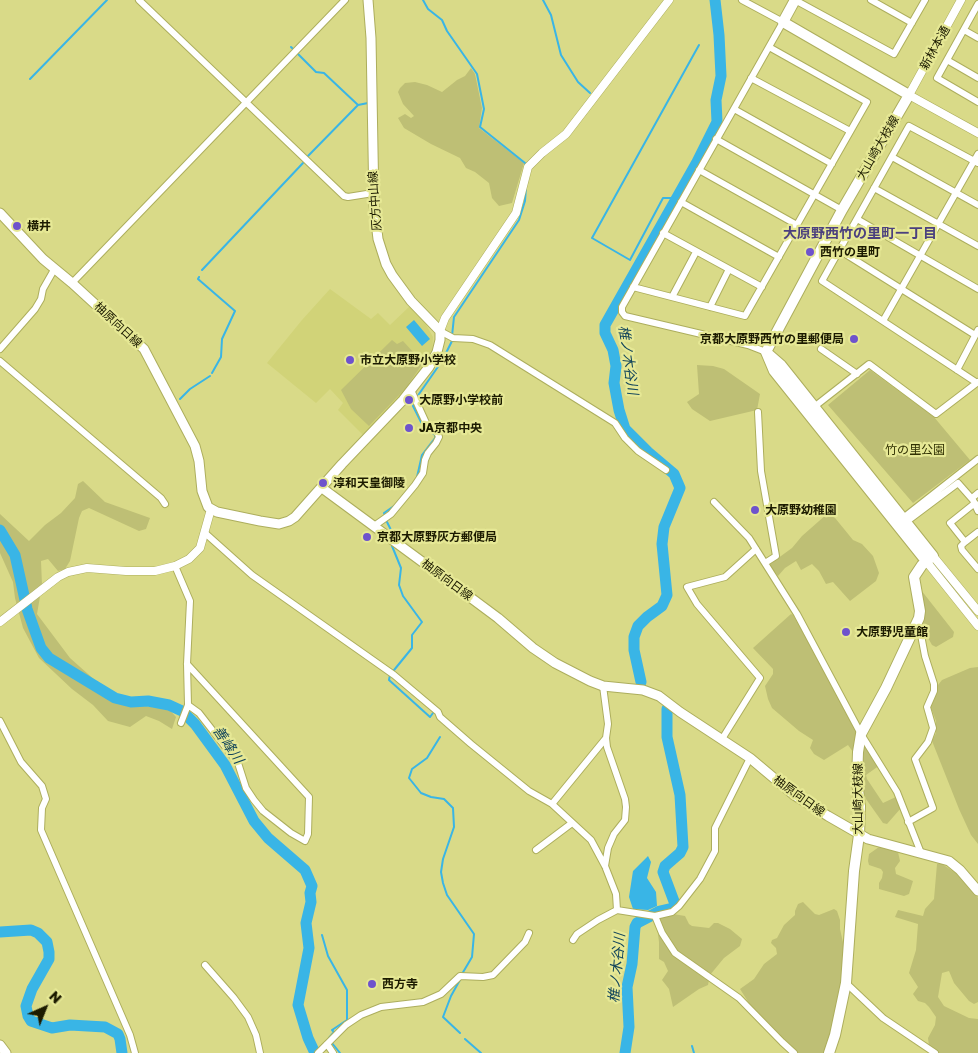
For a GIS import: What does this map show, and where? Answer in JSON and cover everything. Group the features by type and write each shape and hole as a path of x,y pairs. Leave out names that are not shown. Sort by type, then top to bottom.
{"main road":[{"name":"灰方中山線","path":"368,0 371,38 373,193 378,238 386,264 402,291 440,331"},
{"path":"795,0 783,22 909,95"},
{"name":"大山崎大枝線","path":"766,352 842,210 909,95"},
{"name":"柚原向日線","path":"0,214 42,259 55,268 133,338 151,360 195,446 199,461 202,491 205,501 211,509"},
{"path":"211,509 282,524 295,517 411,390 434,358 439,344 440,331"},
{"path":"766,352 781,365 904,520 930,559"},
{"path":"766,352 774,371 930,559"},
{"name":"柚原向日線","path":"322,488 491,613 533,648 577,676 604,686 632,688 659,696 750,758 794,795 859,835 949,861 954,864 978,891"},
{"name":"大山崎大枝線","path":"829,1053 836,1035 846,983 854,871 859,835 860,806 857,781 861,734 886,688 914,629 920,611 914,577 918,569 930,559"},
{"path":"0,1045 6,1053"}],"street":[{"path":"139,0 344,196 373,193"},
{"path":"72,283 345,0"},
{"path":"666,470 638,451 625,438 615,423 490,345 473,339 453,338 440,331 445,318 516,213 528,167 566,134 670,0"},
{"path":"742,0 783,22 633,287 622,307 622,312 625,316 748,345 766,352"},
{"path":"795,0 894,54 925,0"},
{"path":"871,0 912,23"},
{"name":"新林本通","path":"909,95 961,0"},
{"path":"978,4 937,78 978,102"},
{"path":"964,30 978,38"},
{"path":"633,287 745,316 832,164 867,102 769,47"},
{"path":"947,60 978,78"},
{"path":"751,78 850,132"},
{"path":"909,95 978,134"},
{"path":"734,109 832,164"},
{"path":"814,407 869,364 936,414 978,382 958,370 883,321 822,281 909,126 977,159 956,192 883,321"},
{"path":"716,139 842,210"},
{"path":"892,156 978,204"},
{"path":"699,170 797,225"},
{"path":"874,188 978,246"},
{"path":"681,202 779,257"},
{"path":"857,219 978,289"},
{"path":"663,234 762,287"},
{"path":"839,250 977,333 958,370"},
{"path":"672,297 696,252"},
{"path":"0,349 35,309 41,299 43,289 55,268"},
{"path":"710,307 729,269"},
{"path":"820,349 857,374"},
{"path":"0,361 161,498 165,504"},
{"path":"374,526 391,514 415,485 423,474 428,453 439,437 438,432 427,425 411,390"},
{"path":"758,412 761,471 776,556 765,563"},
{"path":"904,520 978,459"},
{"path":"904,520 958,483 973,501 978,511"},
{"path":"965,542 950,523 973,501 978,492"},
{"path":"714,502 749,538 797,614 861,734 898,792 921,853"},
{"path":"0,622 58,577 79,569 144,572 175,566 189,559 200,548 211,509"},
{"path":"978,532 961,546 962,550 978,569"},
{"path":"205,533 252,575 392,673 438,712 471,744 529,791 552,804 591,840 605,866 616,894 617,910"},
{"path":"722,739 760,678 697,604 687,587 725,577 756,549"},
{"path":"930,559 978,611"},
{"path":"930,559 978,626"},
{"path":"175,566 190,601 187,664 188,707 180,722"},
{"path":"908,822 933,808 915,760 928,742 933,728 927,707 934,691 934,684 925,656 921,635 914,629"},
{"path":"187,664 309,798 308,834 305,841 291,833 263,811 246,788 238,763 199,713 188,707"},
{"path":"604,686 608,724 607,747 626,807 625,820 614,834 608,848 605,866"},
{"path":"0,721 21,762 42,786 46,799 42,808 41,830 130,1035 135,1053"},
{"path":"552,804 606,738"},
{"path":"573,940 577,934 617,910 652,915 672,912 679,906 700,879 716,851 715,828 750,758"},
{"path":"536,850 572,823"},
{"path":"652,915 675,954 739,998 794,1053"},
{"path":"318,1053 346,1025 361,1015 381,1007 423,1002 441,994 462,976 483,977 493,975 525,942 529,933"},
{"path":"205,965 248,1017 256,1035 260,1053"},
{"path":"846,983 883,1018 935,1053"},
{"path":"326,1045 333,1053"}],"shaded area":[{"name":"市立大原野小学校","path":"330,289 371,319 378,313 390,325 410,306 425,323 433,337 432,357 410,387 364,436 338,410 343,403 330,389 316,403 267,363"}],"green space":[{"path":"471,68 475,74 482,108 479,128 524,163 512,203 499,206 492,198 489,183 475,172 466,168 460,158 404,128 398,118 405,114 411,118 414,116 403,104 398,92 405,83 415,82 442,92 465,76"},
{"path":"392,340 397,344 403,341 423,363 405,389 369,426 351,409 341,390"},
{"path":"697,365 724,369 760,394 757,410 710,421 692,409 687,402 699,394"},
{"name":"竹の里公園","path":"870,370 934,417 970,460 913,503 828,405"},
{"path":"83,481 105,502 150,518 146,529 139,531 89,508 82,511 70,561 65,569 58,571 48,559 41,561 42,585 37,614 70,658 97,682 111,699 169,709 176,717 172,729 146,716 130,727 108,721 93,705 72,689 39,658 23,628 13,582 0,553 0,514 29,541 75,498 78,484"},
{"path":"831,513 853,540 862,544 873,556 879,573 876,581 850,601 833,582 826,584 819,571 812,564 801,570 796,561 785,568 778,576 770,564 792,548 802,536 827,514"},
{"path":"921,590 954,632 953,637 936,647 932,645 927,636 917,630"},
{"path":"791,614 859,731 853,752 848,745 824,760 814,754 810,748 813,740 799,731 772,708 765,686 773,674 773,669 753,648"},
{"path":"978,667 978,844 971,835 959,809 932,741 936,733 936,721 930,705 942,680 970,668"},
{"path":"861,738 880,765 866,775 867,779 883,803 898,796 901,808 887,824 883,823 866,799 861,786"},
{"path":"879,847 898,852 900,861 895,868 896,874 913,881 909,894 904,896 879,889 883,872 881,869 869,865 868,861 869,854"},
{"path":"937,864 942,864 962,877 978,898 978,1002 974,1004 969,1001 954,983 949,971 942,973 938,997 944,1006 969,1018 978,1019 978,1053 939,1053 929,1046 928,1038 935,1025 936,1017 925,1003 918,1001 913,994 918,987 909,973 916,950 918,924 895,917 898,910 923,916 925,909 934,899"},
{"path":"803,902 815,914 819,915 834,909 837,911 840,920 844,947 843,976 827,1053 797,1053 752,1008 740,989 754,979 764,964 777,954 776,948 771,943 772,940 777,938 784,925 795,915 798,904"},
{"path":"673,914 685,916 692,926 709,928 714,923 718,923 730,929 742,939 740,946 724,958 710,975 708,985 673,1007 669,989 662,980 668,971 664,962 659,959 656,918"}],"water":[{"path":"414,320 430,339 422,346 406,327"},
{"path":"648,856 651,862 647,878 656,892 657,906 648,910 633,909 629,897 633,871"}],"waterway":[{"path":"30,79 107,0"},
{"path":"423,0 428,9 442,20 447,31 477,74 484,109 480,127 525,163 526,167"},
{"path":"543,0 551,15 561,55 578,82 590,93"},
{"name":"椎ノ木谷川","path":"641,682 634,650 634,637 638,626 662,606 667,595 662,544 664,527 680,488 674,474 625,429 614,383 616,366 613,350 605,333 605,325 697,162 717,122 716,100 721,76 715,0"},
{"path":"676,198 663,198 630,260 592,238 699,45"},
{"path":"291,47 316,72 324,73 358,105"},
{"path":"308,156 358,105 368,103"},
{"path":"202,270 303,163"},
{"path":"452,336 454,317 519,220 525,201 526,187"},
{"path":"199,277 198,279 235,311 222,339 221,357 212,373"},
{"path":"417,398 442,361 452,341"},
{"path":"180,399 190,389 210,376"},
{"path":"414,403 413,406 423,426 435,435 435,438 422,455 417,477"},
{"path":"385,516 384,513 394,506"},
{"path":"386,520 392,532"},
{"name":"善峰川","path":"0,530 15,555 27,609 41,648 49,658 115,698 131,702 148,701 169,705 182,711 195,724 225,765 254,821 268,838 305,870 312,886 310,893 311,902 306,923 309,948 298,1005 308,1038 315,1053"},
{"path":"392,546 401,568 399,585 403,596 422,622 412,635 412,648 390,675 389,680 430,717 433,713"},
{"name":"椎ノ木谷川","path":"625,1053 629,1027 627,987 632,964 635,927 637,923 660,911 673,908 675,904 663,872 665,866 680,853 683,847 680,795 667,737 667,709"},
{"path":"440,737 427,758 412,769 409,778 421,793 444,799 453,808 454,827 443,859 441,872 447,895 474,934 472,957 462,974"},
{"path":"0,932 31,930 38,933 47,942 49,959 32,989 26,1006 31,1021 52,1028 70,1025 105,1027 118,1034 122,1053"},
{"path":"322,935 328,956 347,990 347,1020 332,1030 334,1032 329,1038"},
{"path":"460,1033 443,1017 451,996 461,978"},
{"path":"465,1039 481,1053"},
{"path":"332,1043 340,1053"},
{"path":"692,1046 694,1053"}],"place":[{"name":"横井","path":"17,226"},
{"name":"西竹の里町","path":"810,252"},
{"name":"京都大原野西竹の里郵便局","path":"854,339"},
{"name":"市立大原野小学校","path":"350,360"},
{"name":"大原野小学校前","path":"409,400"},
{"name":"JA京都中央","path":"409,428"},
{"name":"淳和天皇御陵","path":"323,483"},
{"name":"大原野幼稚園","path":"755,510"},
{"name":"京都大原野灰方郵便局","path":"367,537"},
{"name":"大原野児童館","path":"846,632"},
{"name":"西方寺","path":"372,984"}],"district":[{"name":"大原野西竹の里町一丁目","path":"860,234"}]}
